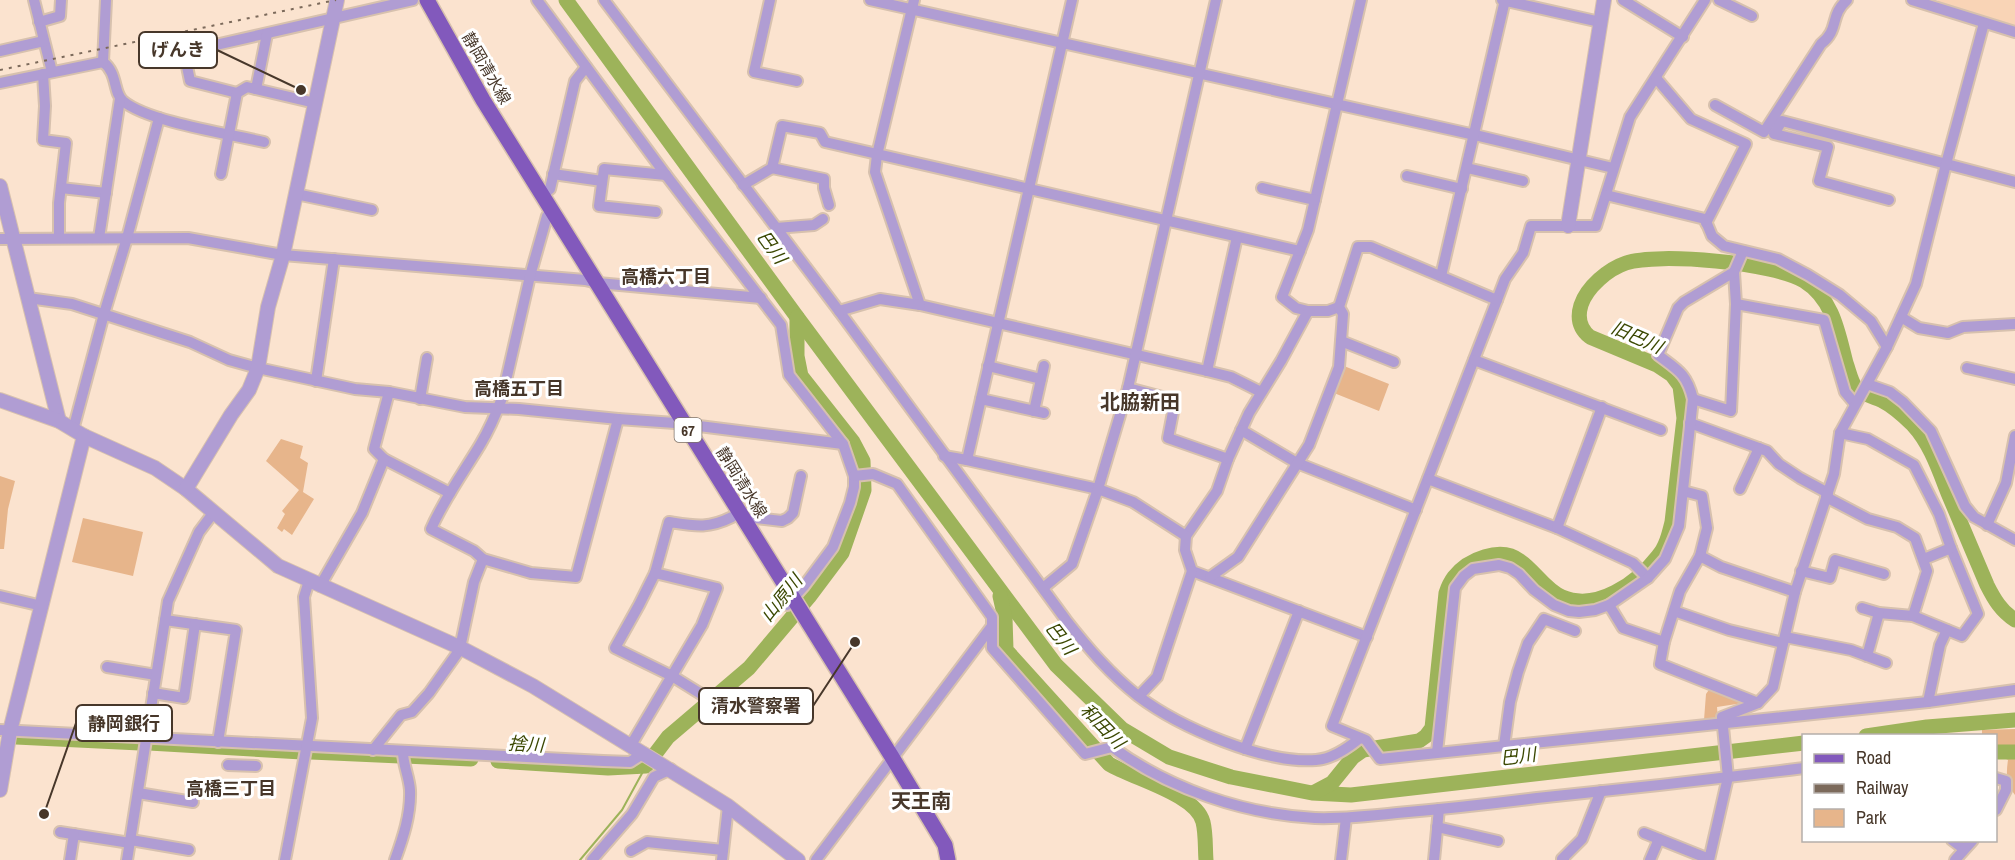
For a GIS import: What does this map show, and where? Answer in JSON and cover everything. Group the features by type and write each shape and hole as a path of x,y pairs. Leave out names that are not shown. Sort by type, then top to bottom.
{"main road":[{"name":"静岡清水線","path":"415,0 547,216 680,423 889,761 945,845 948,860"},
{"name":"静岡清水線","path":"427,0 483,100 543,195 591,282"},
{"name":"静岡清水線","path":"889,761 934,847 938,860"}],"street":[{"path":"34,0 44,40 48,73 43,140 66,143 59,238"},
{"path":"39,22 60,16 61,0"},
{"path":"103,62 106,0"},
{"path":"186,489 249,390 258,368 268,307 283,255 337,0"},
{"path":"315,103 247,87 237,93 190,81 180,53 415,0"},
{"path":"537,0 666,176 781,325 789,375 843,444 854,476 850,503 833,547 790,602"},
{"path":"604,0 839,311 1066,620 1101,663 1139,696 1171,717 1205,734 1245,749 1272,755 1317,760 1330,757 1363,739"},
{"path":"770,0 754,72 797,81"},
{"path":"870,0 913,5 1062,43 1613,168"},
{"path":"967,460 1072,0"},
{"path":"1043,588 1072,564 1098,489 1128,388 1216,0"},
{"path":"1339,307 1328,311 1308,311 1296,308 1282,297 1308,230 1361,0"},
{"path":"1441,276 1504,0 1600,22"},
{"path":"1568,226 1604,0"},
{"path":"1623,0 1683,37"},
{"path":"1705,0 1630,117 1596,226 1531,226 1523,253 1505,279 1332,726 1363,739 1380,759 1928,702 2015,690"},
{"path":"1719,0 1752,16"},
{"path":"1715,105 1764,132 1821,44 1831,36 1838,8 1847,0"},
{"path":"1912,0 2015,32"},
{"path":"913,5 877,155 875,172 920,305"},
{"path":"1644,833 1709,859 1728,775 1722,717 1758,703 1773,687 1795,592 1834,474 1840,433 1887,347 1917,284 1984,23"},
{"path":"255,89 267,34"},
{"path":"0,51 44,40"},
{"path":"0,83 103,62 110,67 120,99 99,238"},
{"path":"543,195 550,189 575,81 586,67"},
{"path":"1656,78 1691,119 1746,144 1706,223"},
{"path":"221,174 237,93"},
{"path":"120,99 137,110 159,118 264,142"},
{"path":"0,790 5,731 42,606 104,314 159,118"},
{"path":"1889,200 1819,181 1828,147 1774,134 1782,121 2015,183"},
{"path":"772,168 782,126 820,133 825,142 877,155 1300,251"},
{"path":"743,185 772,168 824,179 829,205"},
{"path":"1467,168 1523,181"},
{"path":"656,212 599,206 604,169 666,176"},
{"path":"553,174 602,181"},
{"path":"1407,176 1462,189"},
{"path":"0,186 7,239 28,298 59,421"},
{"path":"61,188 106,193"},
{"path":"1262,188 1315,200"},
{"path":"296,194 372,210"},
{"path":"1606,195 1705,219 1712,236 1724,246 1778,259 1840,295 1871,321 1887,347"},
{"path":"547,216 498,409 482,442 439,511 431,529 474,551 483,559 531,573 576,577 618,419"},
{"path":"776,228 813,225 823,219"},
{"path":"1208,371 1237,237"},
{"path":"7,239 188,238 283,255 761,298"},
{"path":"1210,578 1238,557 1309,445 1339,367 1343,314 1339,307 1358,247 1371,247 1497,300"},
{"path":"1693,399 1731,411 1736,267 1743,251"},
{"path":"316,381 334,259"},
{"path":"1437,752 1455,588 1464,576 1473,569 1499,565 1510,568 1554,605 1569,611 1596,610 1609,605 1648,578 1665,559 1679,526 1693,399 1683,373 1658,355 1678,308 1736,267"},
{"path":"28,298 72,304 190,342 229,360 354,389 389,392 465,407 519,409 680,423 843,444"},
{"path":"839,311 880,298 920,305 1208,371 1231,377 1260,392"},
{"path":"1736,304 1824,320 1845,392 1861,394 1890,392 1903,402 1931,431 1965,506 1974,517 2015,540"},
{"path":"1139,696 1157,677 1192,571 1185,550 1186,536 1217,491 1228,459 1260,392 1281,361 1308,311"},
{"path":"1901,317 1919,328 1948,333 1963,327 2015,324"},
{"path":"1341,341 1394,362"},
{"path":"420,399 427,358"},
{"path":"1474,360 1661,430"},
{"path":"988,366 1041,379"},
{"path":"981,399 1039,412 1044,366"},
{"path":"1967,368 2015,379"},
{"path":"1128,388 1173,402 1168,438 1228,459"},
{"path":"389,392 374,449 384,459 450,493"},
{"path":"0,400 59,421 79,433 148,464 186,489 278,566 460,648 533,686 728,806 798,860"},
{"path":"1557,528 1602,407"},
{"path":"1690,423 1767,451 1779,464 1827,495 1868,519 1897,527 1915,538 1927,571 1913,616"},
{"path":"1241,430 1297,463 1416,510"},
{"path":"1840,433 1868,440 1914,465 1939,514 1978,614 1962,636 1913,616 1879,613 1862,608"},
{"path":"1987,525 2006,483 2015,436"},
{"path":"1740,489 1759,448"},
{"path":"944,456 1098,489 1133,502 1186,536"},
{"path":"285,860 312,718 304,597 362,513 384,459"},
{"path":"854,476 873,474 897,484 992,617 992,648 1085,754 1112,747 1134,763 1167,781 1208,797 1270,813 1315,818 1346,818 1439,810 1802,768"},
{"path":"701,694 672,676 615,648 655,573 669,522 699,527 738,519 756,518 782,521 793,513 801,476"},
{"path":"1428,479 1557,528 1633,563 1648,578"},
{"path":"1683,491 1702,496 1707,528 1700,556 1680,591 1664,642 1660,664 1758,703"},
{"path":"128,860 168,601 199,532 214,512"},
{"path":"1924,559 1951,548"},
{"path":"1700,556 1721,567 1795,592"},
{"path":"373,750 401,715 412,712 449,668 460,648 474,582 483,559"},
{"path":"1802,571 1830,578 1835,560 1884,574"},
{"path":"1192,571 1367,637"},
{"path":"631,745 702,625 717,588 655,573"},
{"path":"0,596 42,606"},
{"path":"1609,605 1623,628 1664,642"},
{"path":"1245,749 1299,611"},
{"path":"1674,611 1729,630 1851,650 1886,663"},
{"path":"1867,656 1879,613"},
{"path":"1504,746 1510,702 1528,643 1544,619 1575,631"},
{"path":"165,620 236,630 218,742"},
{"path":"153,693 184,698 195,624"},
{"path":"816,860 992,626"},
{"path":"1928,702 1940,645 1947,630"},
{"path":"107,667 156,675"},
{"path":"5,731 218,742 245,748 307,746 630,762 645,754"},
{"path":"244,766 245,748"},
{"path":"395,860 406,826 410,791 403,752"},
{"path":"228,765 256,766"},
{"path":"592,860 632,814 654,777 667,767"},
{"path":"1997,779 2006,781 2006,790 1997,806"},
{"path":"1564,860 1562,859 1582,839 1601,791"},
{"path":"138,793 193,802"},
{"path":"631,851 647,842 722,855 728,806"},
{"path":"1434,860 1439,810"},
{"path":"1341,860 1346,818"},
{"path":"1437,827 1498,841"},
{"path":"60,832 189,850"},
{"path":"70,860 74,834"},
{"path":"1650,860 1659,839"},
{"path":"1955,842 1964,849"},
{"path":"1955,860 1971,842"}],"shaded area":[{"path":"1938,0 2015,0 2015,27 1937,3"}],"green space":[{"path":"1344,366 1389,384 1379,411 1334,393"},
{"path":"281,439 303,446 300,458 308,463 303,492 314,499 292,535 284,529 282,532 277,528 285,514 282,511 299,490 266,461"},
{"path":"0,476 15,481 8,509 4,549 0,549"},
{"path":"83,518 143,532 133,576 72,562"},
{"path":"1711,687 1744,700 1743,703 1717,707 1718,719 1704,720 1706,694"},
{"path":"2015,729 2015,795 2007,778 2008,760 1997,754 1997,734 1982,734 1982,730"}],"waterway":[{"name":"巴川","path":"566,0 797,317 1056,665 1122,729 1169,757 1231,777 1312,793 1351,795 1802,743"},
{"name":"旧巴川","path":"1315,792 1332,783 1353,757 1363,750 1419,741 1432,728 1446,593 1454,577 1468,565 1494,555 1512,557 1525,565 1556,594 1575,601 1589,601 1602,598 1628,585 1649,566 1663,549 1672,522 1684,418 1680,386 1672,375 1657,365 1590,337 1579,319 1581,305 1593,285 1605,274 1626,263 1642,260 1689,259 1743,264 1789,275 1814,288 1833,317 1850,376 1856,388 1894,408 1919,432 1929,448 1992,595 2006,613 2015,620"},
{"name":"山原川","path":"498,761 608,768 646,766 668,737 749,668 809,597 842,553 864,490 863,461 853,442 801,376 797,356 797,317"},
{"name":"和田川","path":"1000,596 1005,618 1006,650 1109,764 1177,795 1198,812 1204,827 1206,860"},
{"name":"巴川","path":"1880,734 1927,727 2015,720"},
{"name":"捨川","path":"16,737 140,743"},
{"name":"捨川","path":"149,743 302,752"},
{"name":"捨川","path":"311,752 400,756"},
{"path":"1997,752 2015,752"},
{"name":"捨川","path":"405,756 471,759"},
{"name":"山原川","path":"580,860 622,810 646,766"}],"railway":[{"path":"0,70 336,0"}],"place":[{"name":"げんき","path":"301,90"},
{"name":"清水警察署","path":"855,642"},
{"name":"静岡銀行","path":"44,814"}],"district":[{"name":"高橋六丁目","path":"666,276"},
{"name":"高橋五丁目","path":"519,388"},
{"name":"北脇新田","path":"1140,401"},
{"name":"高橋三丁目","path":"231,788"},
{"name":"天王南","path":"921,800"}]}
